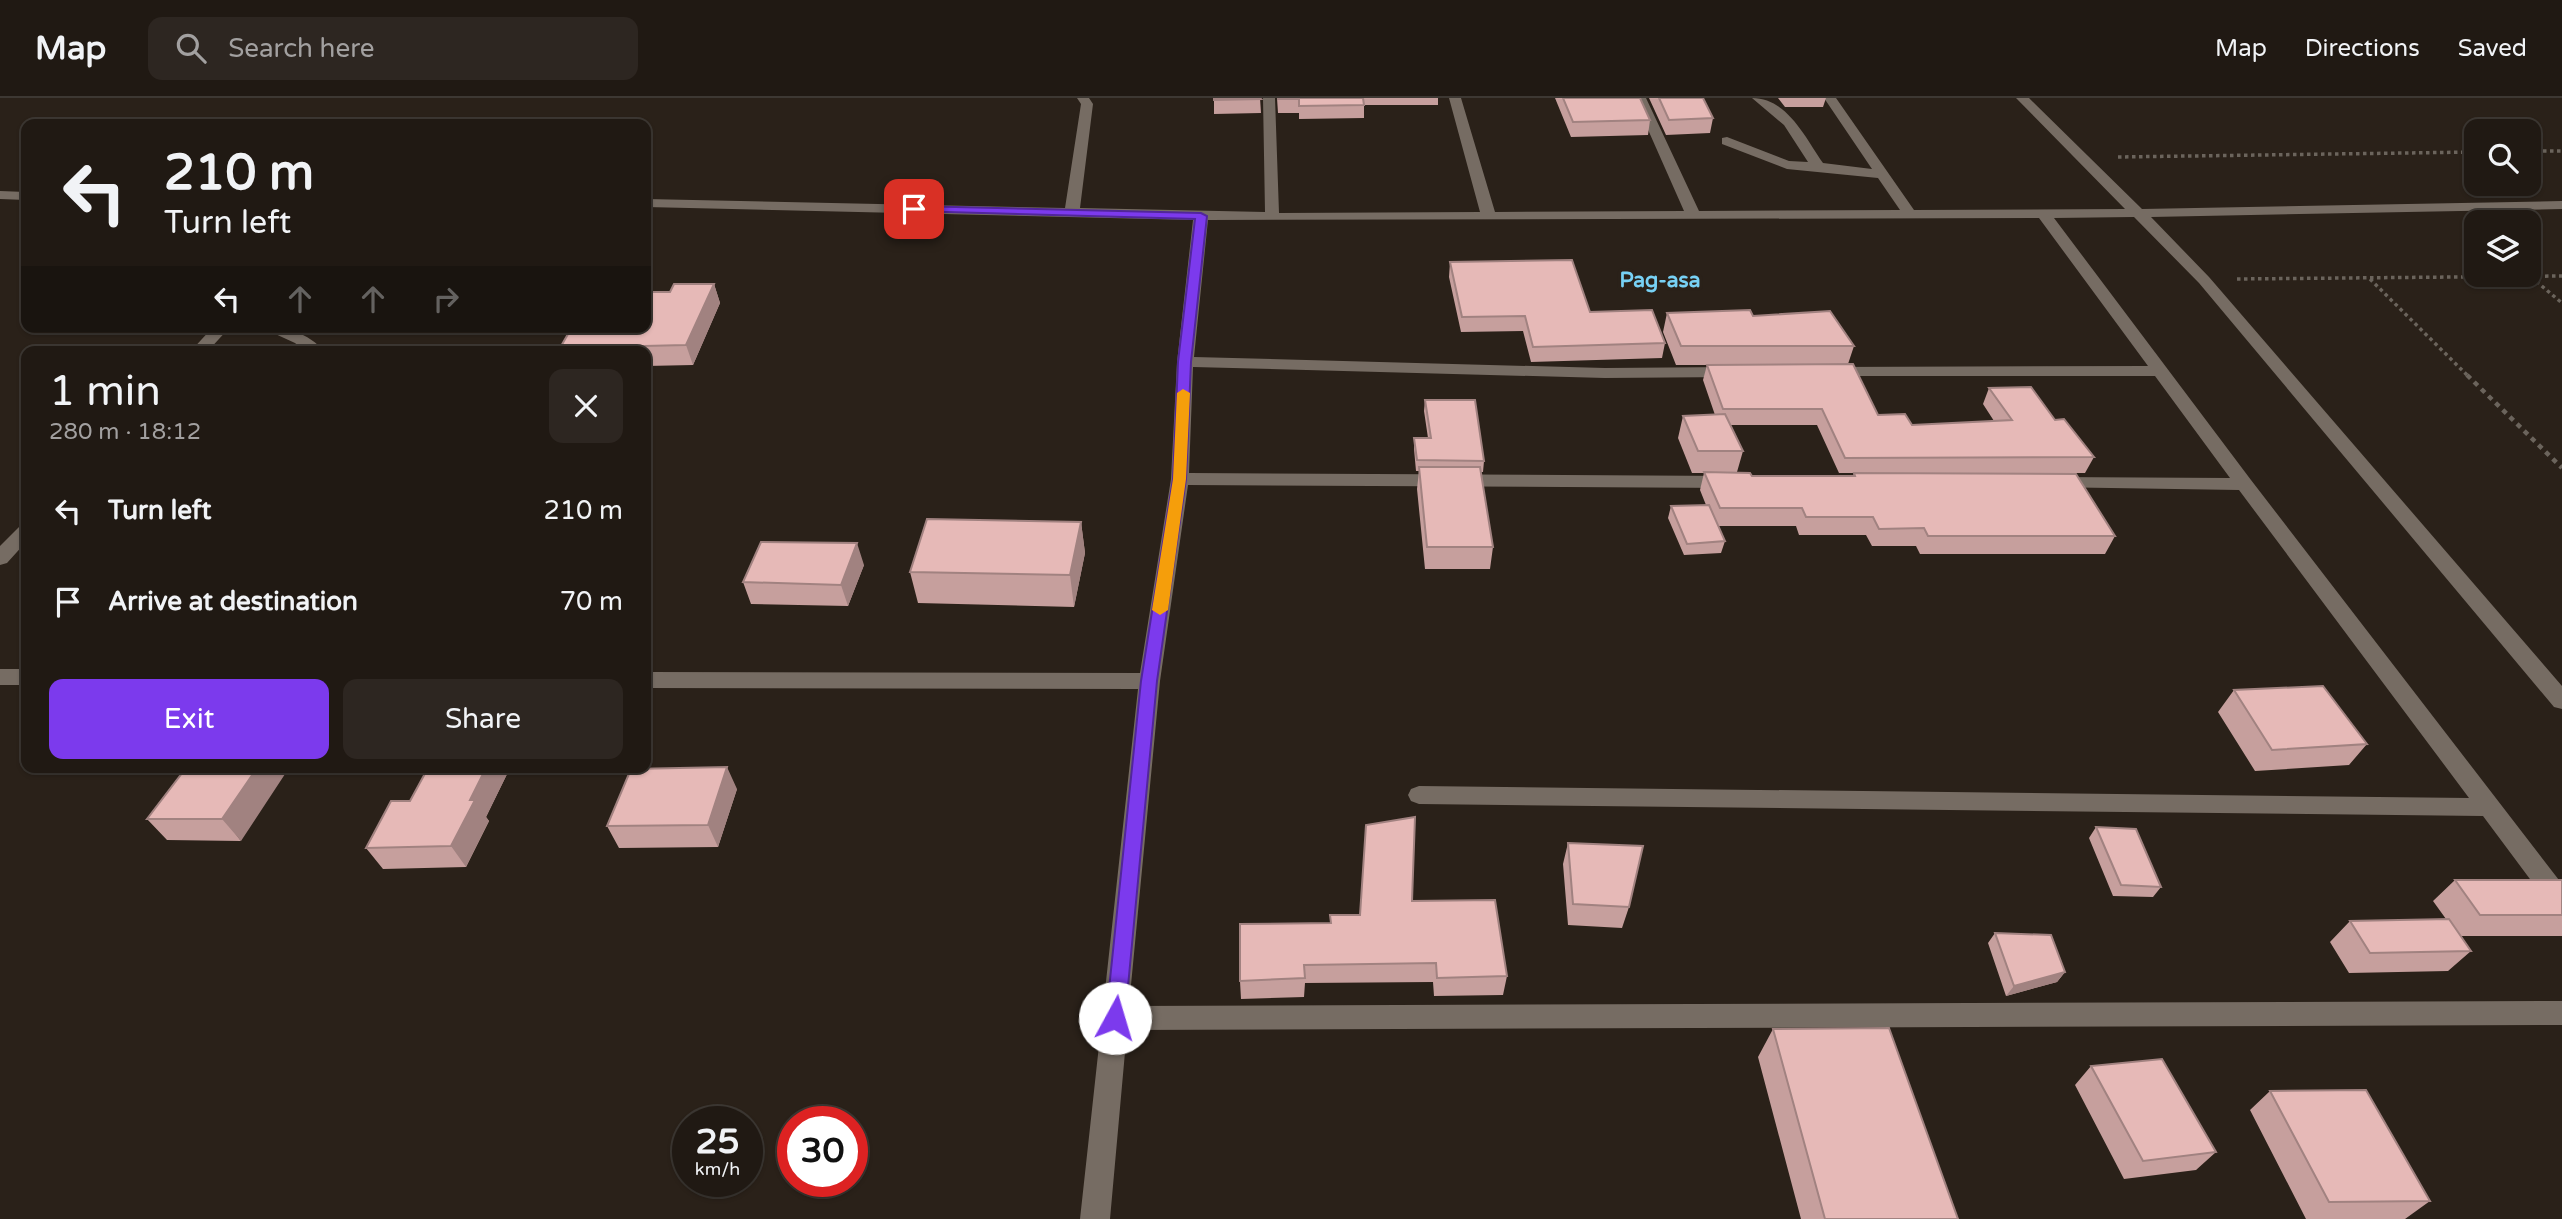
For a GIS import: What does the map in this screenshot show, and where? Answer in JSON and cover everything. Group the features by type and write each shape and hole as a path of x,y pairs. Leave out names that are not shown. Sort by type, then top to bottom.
{"street":[{"path":"1072,213 1087,104 1083,98"},
{"path":"1269,98 1272,217"},
{"path":"1455,98 1488,214"},
{"path":"1640,98 1693,214"},
{"path":"1758,98 1789,122 1818,167"},
{"path":"1830,98 1910,214"},
{"path":"2022,98 2079,158 2141,213 2204,280 2562,701"},
{"path":"1727,141 1787,164 1882,174"},
{"path":"0,195 21,196"},
{"path":"651,203 1272,217 2141,213 2562,205"},
{"path":"2043,213 2244,484 2562,903"},
{"path":"1095,1219 1149,681 1180,479 1185,362 1201,216"},
{"path":"204,346 216,333"},
{"path":"283,333 309,346"},
{"path":"1185,362 1605,373 1744,372"},
{"path":"1813,372 2161,371"},
{"path":"1180,479 1746,482"},
{"path":"2036,483 2244,484"},
{"path":"0,558 21,536"},
{"path":"0,677 21,677"},
{"path":"651,680 1149,681"},
{"path":"1419,795 2489,807"},
{"path":"1115,1018 2562,1013"}],"path":[{"path":"2541,151 2562,150"},
{"path":"2079,158 2464,152"},
{"path":"2541,276 2562,276"},
{"path":"2204,280 2464,277"},
{"path":"2370,278 2562,468"},
{"path":"2541,285 2562,303"}],"building":[{"path":"1260,98 1261,99 1214,100"},
{"path":"1278,98 1363,98 1364,105 1299,106 1299,99"},
{"path":"1563,98 1640,98 1650,120 1573,122"},
{"path":"1659,98 1703,98 1713,118 1669,120"},
{"path":"1572,260 1590,312 1652,310 1665,343 1533,347 1525,316 1462,317 1450,262"},
{"path":"674,284 714,284 686,345 561,346 569,333 651,333 651,292 670,292"},
{"path":"1750,310 1753,316 1830,311 1854,346 1681,346 1667,313"},
{"path":"1853,364 1878,415 1905,414 1912,425 2012,420 1989,388 2031,387 2055,420 2064,419 2094,457 1845,458 1822,409 1723,409 1707,365"},
{"path":"1425,400 1475,400 1484,461 1417,460 1414,438 1431,438"},
{"path":"1725,414 1743,451 1698,451 1683,416"},
{"path":"1419,467 1480,467 1493,547 1427,547"},
{"path":"1704,472 1750,473 1752,476 1855,476 1854,473 2076,474 2115,536 1928,536 1924,528 1879,529 1873,517 1806,517 1802,508 1720,508"},
{"path":"1709,505 1725,541 1687,544 1671,506"},
{"path":"927,519 1081,522 1070,575 910,572"},
{"path":"761,542 857,543 841,585 743,582"},
{"path":"2323,686 2367,744 2272,750 2234,690"},
{"path":"727,767 708,825 607,826 629,773 651,773 651,769"},
{"path":"182,773 254,773 222,819 147,819"},
{"path":"425,773 484,773 470,800 475,800 451,846 366,848 391,801 410,801"},
{"path":"1415,817 1412,901 1495,900 1507,976 1437,978 1436,963 1304,965 1305,978 1240,981 1240,924 1331,923 1330,915 1360,915 1366,825"},
{"path":"2096,827 2136,829 2161,887 2121,885"},
{"path":"1568,843 1643,846 1629,907 1573,904"},
{"path":"2455,880 2562,880 2562,915 2480,915"},
{"path":"2449,919 2471,951 2370,953 2350,921"},
{"path":"1995,933 2051,935 2065,972 2014,986"},
{"path":"1889,1028 1958,1219 1825,1219 1773,1029"},
{"path":"2162,1059 2216,1152 2143,1161 2091,1066"},
{"path":"2366,1090 2430,1201 2329,1202 2270,1091"}],"slow traffic":[{"path":"1160,610 1180,479 1183,393"}],"district":[{"name":"Pag-asa","path":"1660,280"}],"route":[{"path":"914,209 1201,216 1185,362 1180,479 1149,681 1115,1018"}]}
